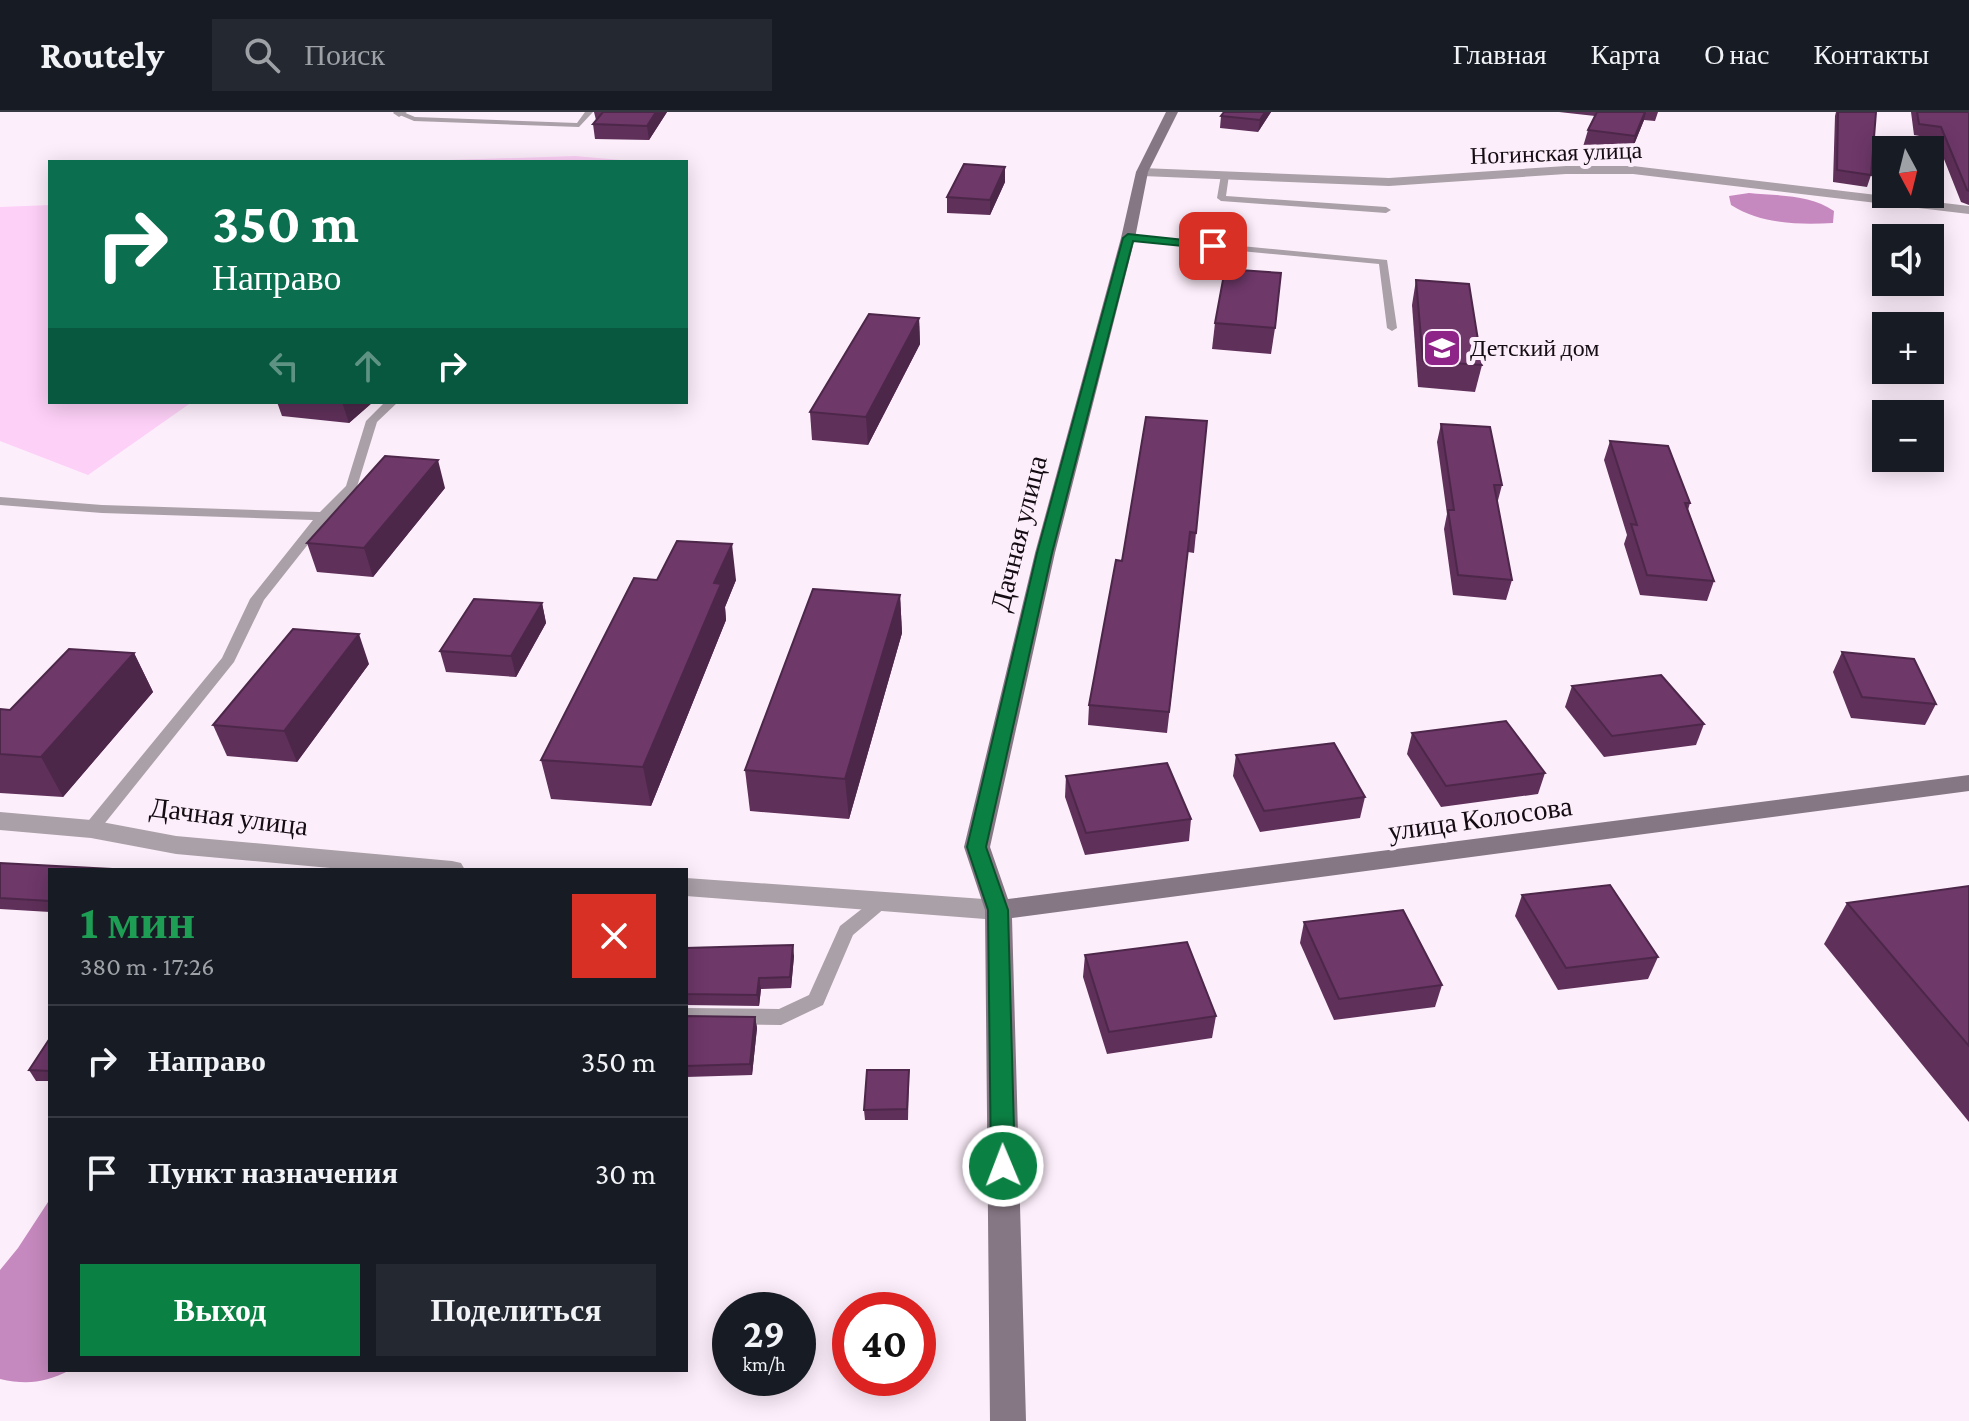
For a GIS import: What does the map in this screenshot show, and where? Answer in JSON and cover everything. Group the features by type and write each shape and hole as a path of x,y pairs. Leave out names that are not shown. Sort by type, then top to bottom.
{"street":[{"name":"Дачная улица","path":"1008,1421 998,910 977,847 1045,553 1128,238 1142,172 1172,112"},
{"name":"Ногинская улица","path":"1142,172 1389,182 1566,170 1633,170 1969,210"},
{"name":"улица Колосова","path":"998,910 1969,783"},
{"name":"Дачная улица","path":"0,821 91,829 176,845 430,868"},
{"path":"688,887 998,910"}],"lane":[{"path":"400,113 414,119 579,125 589,112"},
{"path":"1225,175 1221,198 1386,210"},
{"path":"1128,238 1384,262 1392,328"},
{"path":"91,829 229,659 257,599 323,516 352,487 372,421 390,404"},
{"path":"0,501 102,509 323,516"},
{"path":"688,1016 781,1017 816,1000 846,931 883,902"}],"shaded area":[{"path":"575,156 620,160 452,160"},
{"path":"1749,193 1815,201 1834,211 1833,223 1767,220 1731,205 1729,196"},
{"path":"48,205 48,404 189,404 88,475 0,441 0,207"},
{"path":"48,1202 48,1372 66,1372 36,1382 0,1379 0,1270"}],"building":[{"path":"603,112 656,112 647,126 593,124"},
{"path":"1224,112 1265,112 1260,120 1221,116"},
{"path":"1597,112 1645,112 1635,136 1588,130"},
{"path":"1838,112 1876,112 1871,175 1837,170"},
{"path":"1917,112 1969,112 1969,191 1941,127 1919,124"},
{"path":"964,164 1005,167 990,200 947,197"},
{"path":"1225,269 1281,273 1275,328 1215,323"},
{"path":"1416,280 1469,284 1482,365 1423,361"},
{"path":"869,314 919,318 866,417 810,412"},
{"path":"1146,417 1207,421 1196,533 1190,532 1169,712 1089,705 1116,560 1122,561"},
{"path":"1441,424 1490,427 1502,485 1494,485 1512,580 1458,575 1448,510 1454,510"},
{"path":"1610,441 1668,446 1690,503 1685,503 1714,581 1647,575 1631,524 1637,525"},
{"path":"385,456 438,460 364,548 307,543"},
{"path":"677,541 732,544 714,583 721,584 643,767 541,760 634,578 657,580"},
{"path":"813,589 900,595 845,779 745,770"},
{"path":"474,599 542,603 511,656 440,651"},
{"path":"293,629 359,634 284,731 213,725"},
{"path":"69,649 134,653 41,757 0,754 0,709 10,710"},
{"path":"1842,652 1914,659 1936,704 1862,697"},
{"path":"1661,675 1704,724 1612,736 1572,686"},
{"path":"1506,721 1545,773 1446,786 1412,733"},
{"path":"1334,743 1365,797 1264,811 1236,755"},
{"path":"1167,763 1191,819 1086,833 1066,776"},
{"path":"0,863 94,868 48,868 48,901 0,898"},
{"path":"1610,885 1658,957 1566,968 1522,895"},
{"path":"1969,886 1969,1046 1847,903"},
{"path":"1403,910 1442,985 1339,999 1304,922"},
{"path":"1187,942 1216,1016 1109,1032 1085,955"},
{"path":"793,945 790,977 759,978 757,995 688,994 688,948"},
{"path":"688,1016 755,1017 750,1064 688,1066"},
{"path":"48,1041 48,1071 29,1070"},
{"path":"867,1070 909,1070 907,1109 864,1110"}],"place":[{"name":"Детский дом","path":"1442,348"}],"route":[{"path":"1003,1166 998,910 977,847 1045,553 1128,238 1213,246"}]}
